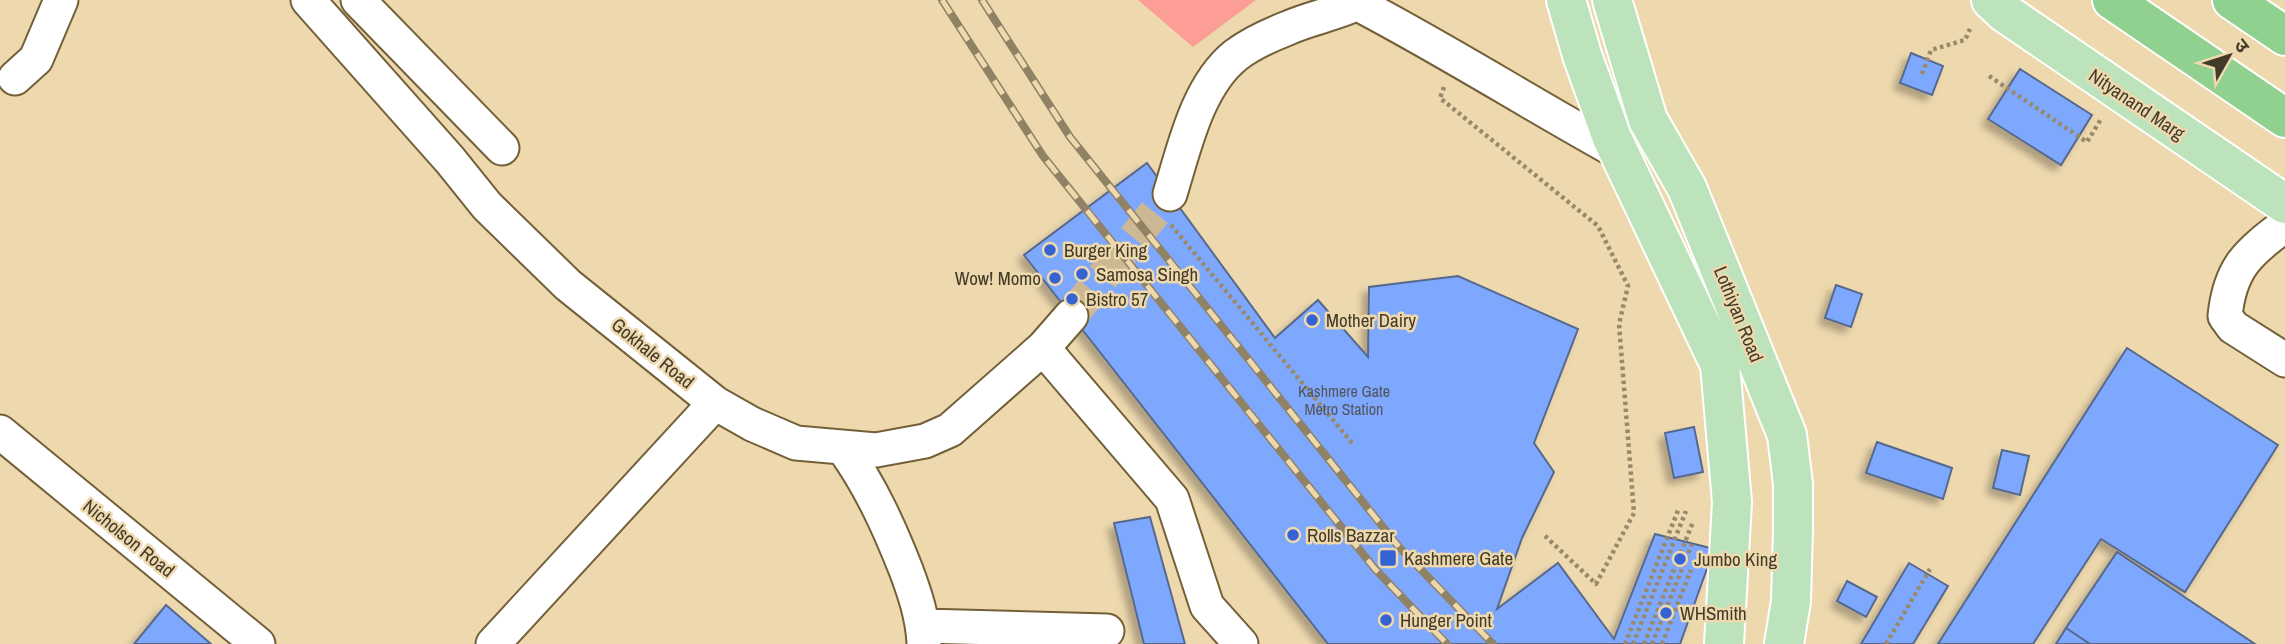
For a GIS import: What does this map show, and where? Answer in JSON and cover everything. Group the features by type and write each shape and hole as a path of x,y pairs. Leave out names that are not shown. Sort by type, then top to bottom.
{"highway":[{"path":"2112,0 2285,118"},
{"path":"2232,0 2285,36"}],"main road":[{"name":"Lothiyan Road","path":"1566,0 1582,55 1618,152 1720,365 1732,502 1724,644"},
{"name":"Lothiyan Road","path":"1612,0 1648,120 1692,199 1787,435 1793,484 1793,529 1791,601 1784,644"},
{"name":"Nityanand Marg","path":"1983,10 2005,13 2285,204"}],"street":[{"path":"15,78 36,59 61,0"},
{"name":"Gokhale Road","path":"308,0 514,233 568,285 715,403 752,424 796,443 876,450 925,441 950,430 1043,348 1071,316"},
{"path":"358,0 502,148"},
{"path":"1168,206 1194,117 1216,77 1234,57 1253,44 1290,27 1361,2 1538,108 1618,152"},
{"path":"2285,225 2243,259 2226,300 2225,316 2233,327 2285,359"},
{"path":"1043,348 1172,499 1207,606 1241,644"},
{"path":"493,644 715,403"},
{"name":"Nicholson Road","path":"0,432 258,644"},
{"path":"844,449 863,476 888,524 913,590 924,635 1107,631"}],"path":[{"path":"1922,74 1931,50 1965,40 1983,10"},
{"path":"1455,57 1440,98 1598,226 1628,286 1619,324 1634,513 1596,584 1543,534"},
{"path":"1989,76 2087,142 2118,91"},
{"path":"1168,206 1352,443"},
{"path":"1625,644 1679,508"},
{"path":"1633,644 1686,511"},
{"path":"1644,644 1696,514"},
{"path":"1652,644 1693,542"},
{"path":"1662,644 1696,558"},
{"path":"1886,644 1930,569"}],"shaded area":[{"path":"1138,0 1256,0 1193,47"}],"building":[{"path":"1911,53 1943,66 1932,95 1900,83"},
{"path":"2020,69 2092,115 2061,165 1988,119"},
{"name":"Kashmere Gate","path":"1147,163 1275,338 1318,300 1368,357 1369,287 1458,276 1578,329 1534,443 1554,472 1522,538 1497,609 1558,563 1614,639 1655,534 1714,549 1680,644 1328,644 1024,255"},
{"path":"1836,285 1862,294 1851,327 1825,318"},
{"path":"2127,348 2278,445 2185,592 2101,539 2033,644 1938,644"},
{"path":"1694,427 1703,472 1674,478 1665,433"},
{"path":"1877,442 1952,468 1943,499 1866,473"},
{"path":"2002,450 2029,456 2020,495 1993,488"},
{"path":"1150,517 1185,644 1144,644 1114,523"},
{"path":"2117,552 2255,644 2090,644 2066,628"},
{"path":"1909,563 1948,586 1913,644 1861,644"},
{"path":"1847,581 1877,597 1866,617 1837,601"},
{"path":"166,605 211,644 134,644"},
{"path":"2066,628 2090,644 2056,644"}],"tunnel":[{"path":"1071,316 1170,194"}],"railway":[{"path":"942,0 1043,156 1375,569 1447,644"},
{"path":"982,0 1070,137 1399,547 1493,644"}],"place":[{"name":"Burger King","path":"1050,250"},
{"name":"Samosa Singh","path":"1082,274"},
{"name":"Wow! Momo","path":"1055,278"},
{"name":"Bistro 57","path":"1072,299"},
{"name":"Mother Dairy","path":"1312,320"},
{"name":"Rolls Bazzar","path":"1293,535"},
{"name":"Kashmere Gate","path":"1388,558"},
{"name":"Jumbo King","path":"1680,559"},
{"name":"WHSmith","path":"1666,613"},
{"name":"Hunger Point","path":"1386,620"}]}
